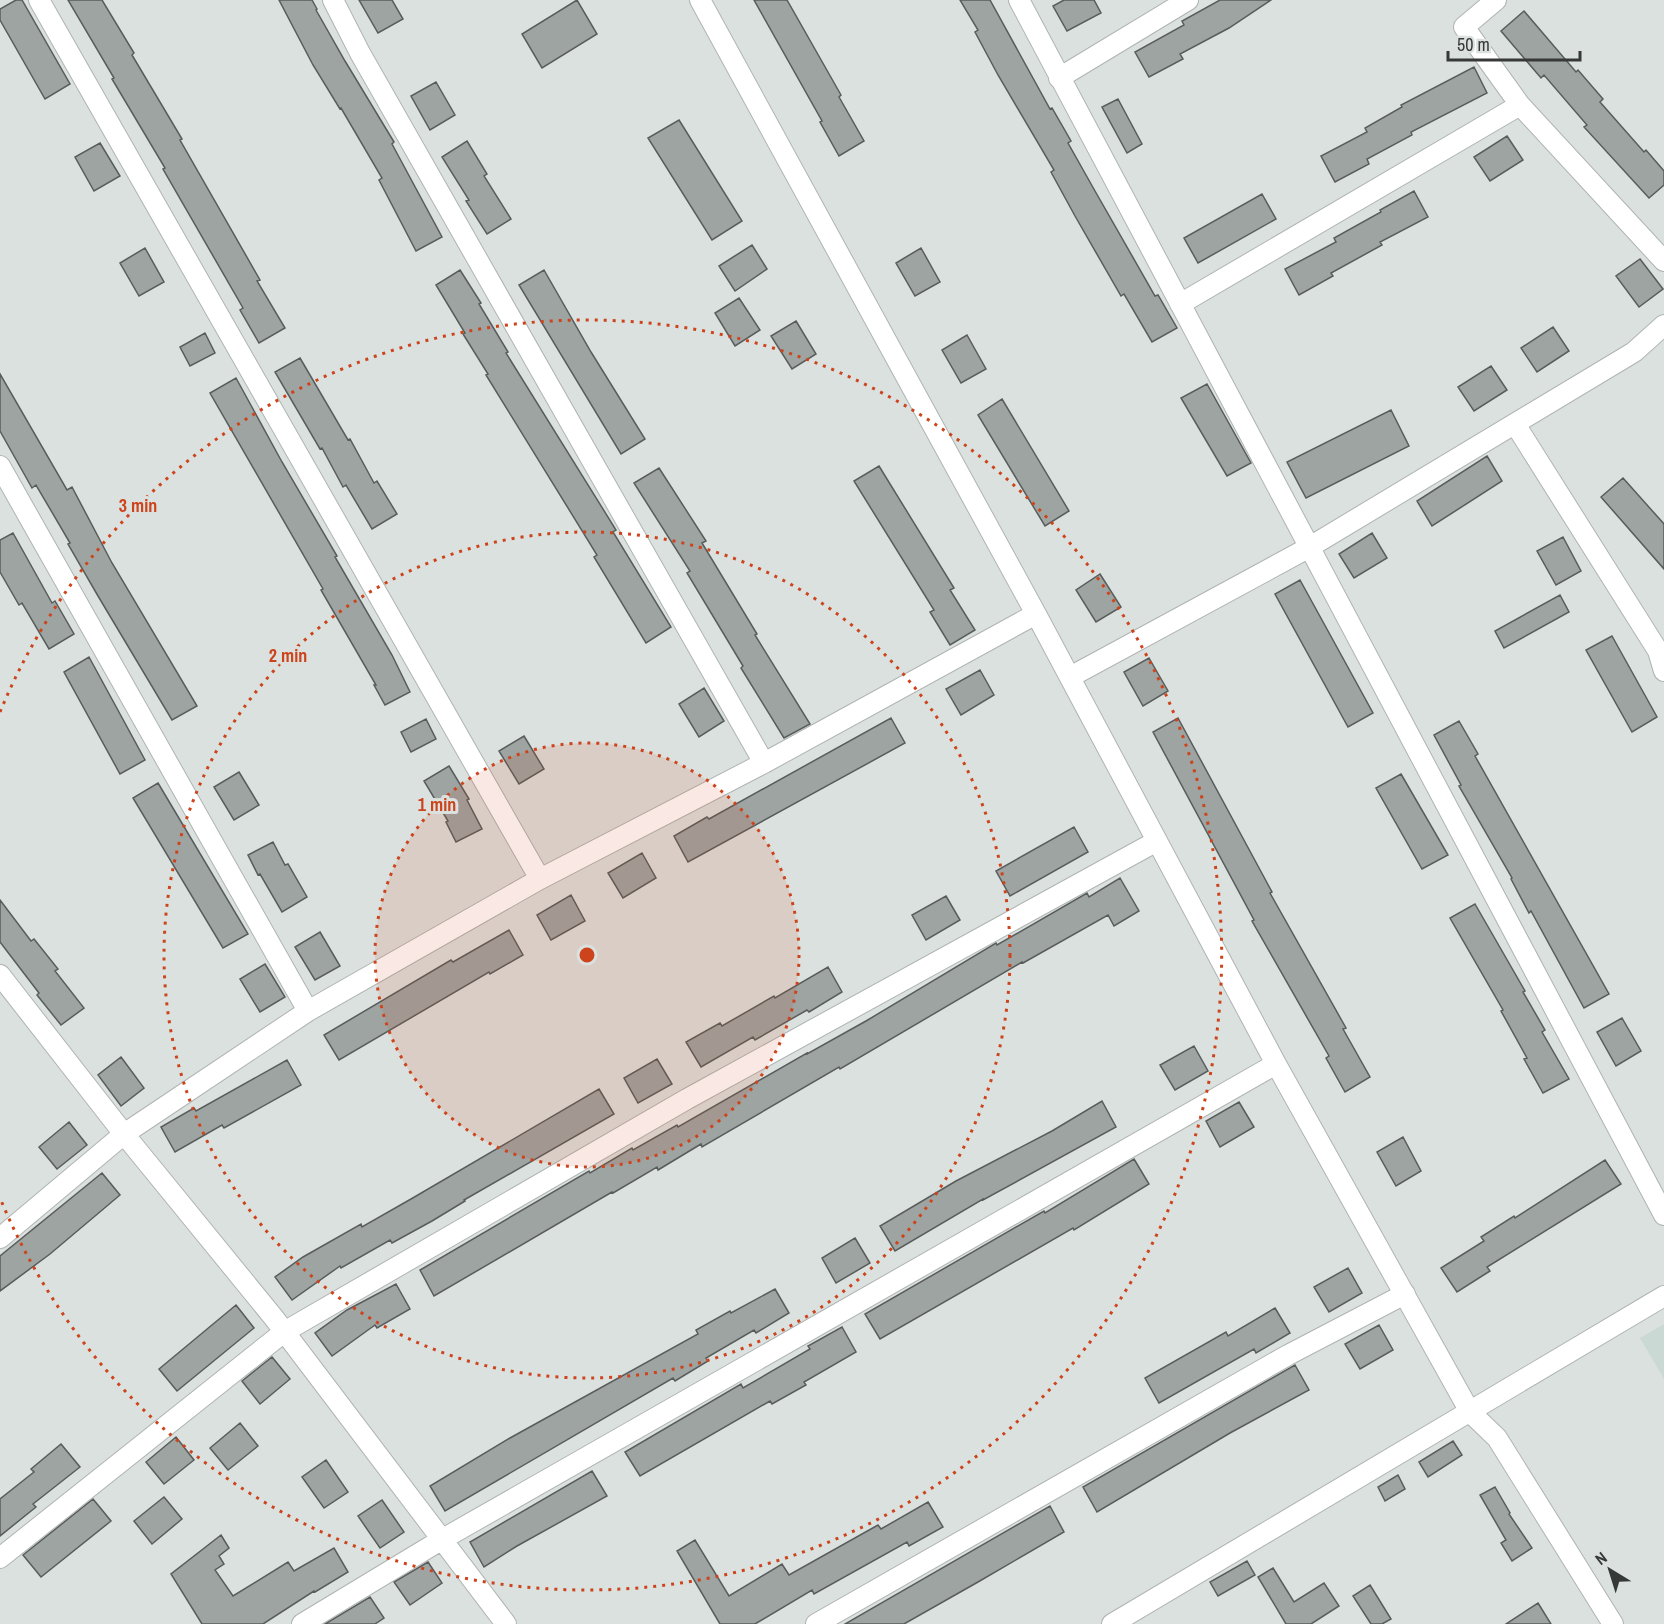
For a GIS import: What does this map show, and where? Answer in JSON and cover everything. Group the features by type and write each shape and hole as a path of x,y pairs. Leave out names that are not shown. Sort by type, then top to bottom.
{"street":[{"path":"39,0 540,879"},
{"path":"333,0 366,64 764,763"},
{"path":"700,0 1036,614 1276,1064 1470,1412 1497,1438 1613,1624"},
{"path":"1019,0 1664,1215"},
{"path":"1059,78 1188,0"},
{"path":"1496,0 1464,27 1520,105 1664,261"},
{"path":"1180,304 1520,105"},
{"path":"1070,677 1308,548 1634,352 1664,325"},
{"path":"1515,424 1661,651 1664,671"},
{"path":"0,466 308,1011"},
{"path":"0,1238 124,1134 308,1011 540,879 764,763 1036,614"},
{"path":"0,1558 284,1332 698,1093 1157,841"},
{"path":"0,975 124,1134 284,1332 506,1624"},
{"path":"302,1624 441,1540 1276,1064"},
{"path":"816,1624 1288,1354 1405,1294"},
{"path":"1112,1624 1664,1296"}],"shaded area":[{"path":"1664,1324 1664,1379 1640,1338"}],"building":[{"path":"16,0 22,0 70,84 45,99 0,20 0,9"},
{"path":"68,0 102,0 182,139 180,140 285,328 259,343 240,310 243,308"},
{"path":"279,0 312,0 345,61 394,142 392,144 442,237 416,251 379,180 382,178 313,65"},
{"path":"359,0 392,0 403,19 378,33"},
{"path":"577,0 597,34 542,68 522,34"},
{"path":"754,0 787,0 841,95 839,97 864,141 839,156 820,122 822,121"},
{"path":"960,0 990,0 1050,109 1052,108 1071,141 1068,143 1095,191 1155,296 1158,295 1177,328 1152,342 1124,294 1121,296 1051,172 1054,170 998,75 975,32 978,30"},
{"path":"1064,0 1094,0 1101,13 1067,31 1053,6"},
{"path":"1220,0 1271,0 1229,28 1180,54 1183,59 1149,77 1135,52 1184,25 1182,21"},
{"path":"1524,11 1576,72 1578,70 1603,99 1600,102 1664,171 1664,185 1649,198 1584,127 1587,125 1544,75 1541,78 1501,31"},
{"path":"1474,67 1487,93 1411,132 1412,135 1367,159 1369,164 1335,182 1321,156 1367,132 1365,128 1402,107 1401,105"},
{"path":"436,82 455,115 430,130 411,96"},
{"path":"1118,99 1142,144 1127,153 1102,107"},
{"path":"679,120 742,221 712,240 648,138"},
{"path":"1507,136 1523,160 1490,181 1474,157"},
{"path":"467,141 487,174 484,176 511,219 487,234 442,157"},
{"path":"100,143 120,176 94,191 75,157"},
{"path":"1414,191 1428,217 1380,242 1382,245 1331,273 1333,276 1299,295 1285,269 1336,242 1334,238"},
{"path":"1262,194 1276,219 1198,263 1184,238"},
{"path":"752,245 767,269 735,291 719,266"},
{"path":"145,248 164,282 139,296 120,263"},
{"path":"921,248 940,282 915,296 896,263"},
{"path":"1640,259 1663,289 1639,307 1616,276"},
{"path":"460,270 481,303 479,304 508,352 506,353 616,530 613,532 671,627 646,643 594,557 597,555 486,375 488,374 436,285"},
{"path":"544,270 645,439 621,454 519,285"},
{"path":"739,298 760,330 735,346 715,313"},
{"path":"796,321 816,354 792,369 771,336"},
{"path":"1553,327 1569,351 1537,372 1521,348"},
{"path":"205,333 215,353 190,366 180,347"},
{"path":"967,335 986,369 961,383 942,350"},
{"path":"300,358 374,483 377,481 397,514 372,529 346,485 343,487 275,372"},
{"path":"1491,366 1507,390 1474,411 1458,387"},
{"path":"0,374 67,490 72,487 112,563 197,706 172,720 98,596 36,485 32,488 0,431"},
{"path":"236,378 392,655 410,692 385,705 374,685 376,685 321,590 323,589 210,393"},
{"path":"1207,384 1251,463 1227,476 1181,398"},
{"path":"1002,399 1069,511 1045,526 978,415"},
{"path":"1391,410 1409,446 1306,498 1287,462"},
{"path":"1487,456 1502,481 1432,526 1417,501"},
{"path":"879,466 954,588 950,590 975,630 950,645 930,612 934,610 854,481"},
{"path":"659,468 706,541 702,543 810,724 784,738 687,573 690,571 634,483"},
{"path":"1623,478 1664,524 1664,569 1601,497"},
{"path":"13,533 52,603 55,601 74,634 49,649 22,603 19,605 0,572 0,540"},
{"path":"1372,533 1387,558 1354,578 1339,554"},
{"path":"1563,537 1581,571 1556,585 1537,551"},
{"path":"1100,574 1121,607 1096,622 1076,590"},
{"path":"1300,580 1373,713 1348,727 1275,594"},
{"path":"1560,595 1569,612 1504,648 1495,631"},
{"path":"1612,636 1657,717 1632,732 1586,650"},
{"path":"89,657 145,760 120,774 64,672"},
{"path":"1149,658 1168,691 1143,706 1124,672"},
{"path":"980,670 994,695 961,715 946,689"},
{"path":"704,688 724,721 699,737 679,704"},
{"path":"891,718 905,743 688,862 674,836"},
{"path":"1178,718 1272,892 1270,893 1346,1028 1343,1029 1370,1077 1345,1092 1326,1058 1329,1056 1252,921 1254,920 1153,732"},
{"path":"426,719 436,739 411,752 401,732"},
{"path":"1459,721 1478,754 1475,756 1609,994 1584,1008 1459,786 1461,785 1434,735"},
{"path":"524,736 544,769 519,784 499,751"},
{"path":"449,766 469,799 467,800 482,829 456,842 446,822 448,821 424,781"},
{"path":"239,772 259,805 234,820 214,787"},
{"path":"1401,774 1448,855 1422,869 1376,788"},
{"path":"158,783 248,934 223,948 133,798"},
{"path":"1074,827 1088,852 1010,896 996,871"},
{"path":"273,842 285,865 288,864 307,897 282,912 248,855"},
{"path":"642,853 656,878 623,898 608,873"},
{"path":"1120,878 1139,911 1114,926 1108,915 1022,962 702,1147 701,1144 658,1170 657,1167 612,1192 434,1296 420,1270 589,1171 590,1173 677,1125 678,1127 866,1021 996,943 997,945 1087,893 1089,897"},
{"path":"571,895 585,921 551,940 537,915"},
{"path":"946,896 960,920 926,940 912,915"},
{"path":"0,900 31,941 34,939 58,969 55,971 84,1008 61,1025 0,942"},
{"path":"1475,904 1525,991 1523,992 1545,1030 1542,1032 1569,1079 1543,1093 1524,1059 1527,1058 1501,1011 1503,1010 1450,918"},
{"path":"509,930 523,955 490,974 489,972 339,1060 324,1035 451,960 453,962"},
{"path":"320,932 340,966 315,980 295,947"},
{"path":"265,964 285,997 260,1012 240,979"},
{"path":"828,967 842,992 809,1012 807,1010 755,1040 753,1037 701,1067 686,1042 720,1023 722,1026"},
{"path":"1622,1018 1641,1051 1616,1066 1597,1032"},
{"path":"1194,1046 1208,1071 1175,1090 1160,1065"},
{"path":"121,1057 144,1088 121,1106 98,1075"},
{"path":"657,1059 672,1084 638,1103 624,1078"},
{"path":"287,1060 301,1085 224,1128 222,1125 175,1152 161,1127 194,1108 196,1111"},
{"path":"599,1089 614,1114 464,1200 432,1221 392,1243 390,1240 341,1268 340,1266 292,1300 275,1277 303,1257 361,1224 362,1227"},
{"path":"1102,1101 1116,1127 983,1199 895,1251 880,1226 956,1181 1052,1131"},
{"path":"1239,1102 1254,1127 1220,1147 1206,1121"},
{"path":"69,1122 87,1145 57,1169 39,1147"},
{"path":"1403,1137 1421,1171 1396,1186 1377,1152"},
{"path":"1134,1159 1149,1184 1074,1230 1073,1228 880,1339 865,1314 1044,1211 1045,1213"},
{"path":"1605,1160 1621,1184 1487,1267 1490,1271 1457,1292 1441,1268 1484,1241 1481,1237"},
{"path":"102,1173 120,1195 50,1254 0,1291 0,1256"},
{"path":"855,1238 870,1263 836,1283 822,1258"},
{"path":"1348,1268 1362,1293 1329,1312 1314,1287"},
{"path":"396,1284 410,1309 377,1328 375,1325 332,1356 315,1333 347,1310"},
{"path":"775,1289 789,1313 756,1333 754,1330 706,1358 708,1361 675,1381 673,1378 445,1511 430,1486 510,1438 698,1334 696,1330"},
{"path":"236,1305 254,1328 177,1391 159,1369"},
{"path":"1275,1308 1290,1333 1256,1353 1254,1349 1159,1403 1145,1378 1226,1332 1228,1336"},
{"path":"1379,1325 1393,1350 1360,1369 1345,1344"},
{"path":"842,1327 856,1352 804,1382 806,1385 772,1404 770,1401 640,1476 625,1452 741,1384 743,1388 810,1349 808,1346"},
{"path":"272,1357 290,1379 260,1404 242,1381"},
{"path":"1295,1365 1309,1390 1230,1433 1097,1512 1083,1487"},
{"path":"240,1423 258,1446 228,1470 210,1448"},
{"path":"176,1437 194,1460 164,1484 146,1462"},
{"path":"1453,1441 1462,1455 1428,1477 1419,1462"},
{"path":"61,1444 80,1467 33,1504 36,1507 0,1536 0,1499 34,1472 31,1469"},
{"path":"326,1460 348,1492 324,1508 302,1477"},
{"path":"592,1471 607,1496 484,1567 470,1542"},
{"path":"1398,1475 1405,1489 1385,1501 1378,1487"},
{"path":"1495,1487 1509,1514 1532,1548 1512,1561 1501,1543 1506,1540 1480,1495"},
{"path":"164,1497 182,1519 152,1544 134,1521"},
{"path":"93,1499 111,1521 41,1577 23,1555"},
{"path":"382,1500 404,1532 380,1548 358,1516"},
{"path":"928,1502 943,1527 909,1546 907,1542 814,1594 812,1590 755,1624 720,1624 677,1551 695,1540 729,1596 782,1564 789,1575 878,1525 881,1529"},
{"path":"1050,1506 1064,1532 978,1582 904,1624 845,1624"},
{"path":"221,1535 229,1548 219,1556 224,1564 215,1570 233,1596 288,1562 294,1571 334,1548 348,1572 263,1624 202,1624 171,1574"},
{"path":"1247,1561 1255,1575 1218,1596 1210,1582"},
{"path":"428,1562 442,1583 410,1605 394,1582"},
{"path":"1273,1568 1294,1602 1324,1583 1339,1606 1311,1624 1286,1624 1258,1577"},
{"path":"1370,1585 1391,1619 1382,1624 1371,1624 1353,1596"},
{"path":"370,1597 384,1618 375,1624 325,1624"},
{"path":"1538,1603 1551,1624 1506,1624"}]}
